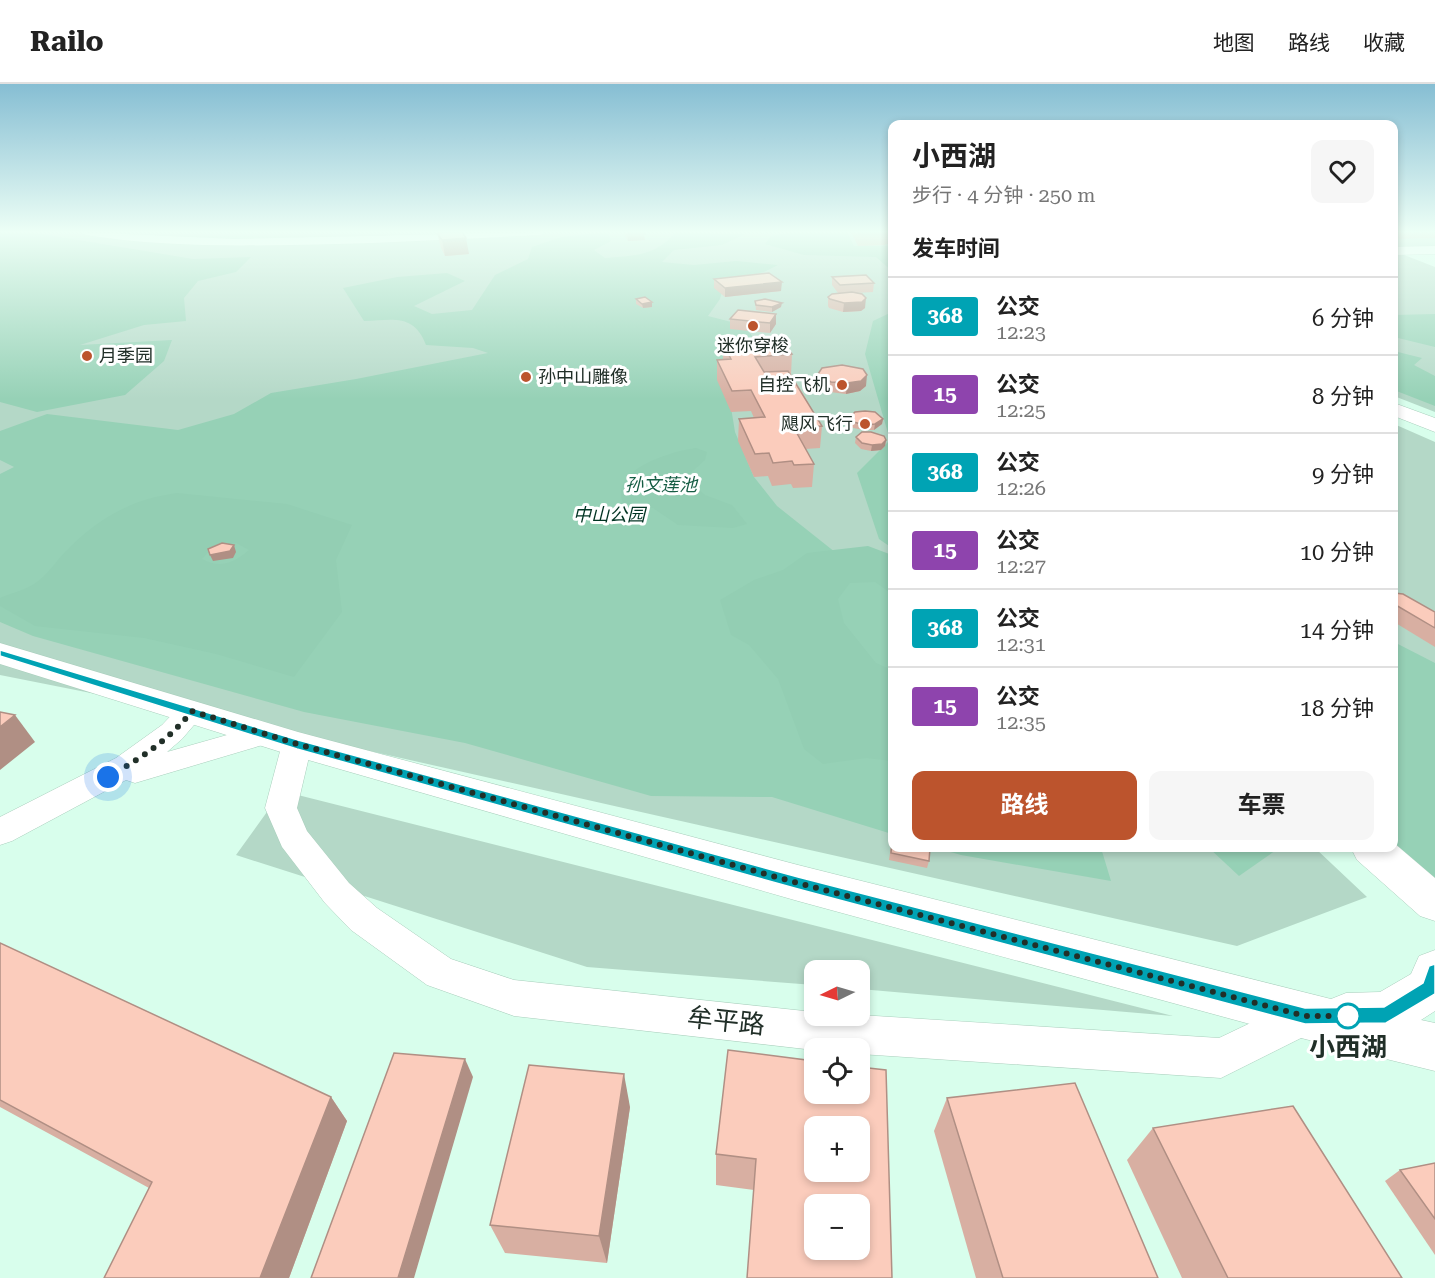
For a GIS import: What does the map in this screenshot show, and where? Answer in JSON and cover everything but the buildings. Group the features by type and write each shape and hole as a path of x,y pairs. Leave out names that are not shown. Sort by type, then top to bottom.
{"main road":[{"path":"1398,403 1435,418"},
{"path":"1398,411 1435,426"},
{"path":"0,653 282,739 798,883 1305,1016 1435,1047"},
{"path":"1376,852 1434,904"},
{"path":"1305,1016 1386,1015 1430,988 1435,971"}],"street":[{"path":"0,832 91,786 159,746 175,732 192,711"},
{"path":"91,786 158,765 282,739"},
{"name":"牟平路","path":"282,739 281,808 294,838 337,893 364,919 440,973 514,998 834,1033 1221,1058 1305,1016"}],"green space":[{"name":"中山公园","path":"0,288 888,288 888,852 1319,852 1367,897 1237,946 272,729 0,675"},
{"path":"0,288 192,288 184,298 186,321 144,325 80,345 172,340 164,361 125,395 37,412 0,402"},
{"name":"中山公园","path":"343,288 451,288 414,306 432,314 472,310 487,288 723,288 720,299 708,316 743,325 753,337 736,359 727,383 735,432 754,477 777,506 850,564 888,569 888,833 772,797 651,796 465,743 304,712 33,636 0,622 0,474 14,467 0,460 0,431 47,414 178,430 234,414 271,393 488,353 473,348 426,345 421,335 409,323 393,320 364,321"},
{"path":"1398,288 1435,288 1435,412 1398,398"},
{"path":"888,314 888,433 865,354 873,321"},
{"path":"1435,314 1435,347 1398,338 1398,315"},
{"path":"1398,352 1422,358 1414,365 1435,376 1435,406 1398,392"},
{"path":"1398,426 1435,442 1435,889 1392,852 1398,852"},
{"path":"888,442 888,545 879,539 857,473"},
{"path":"1398,644 1435,663 1435,889 1392,852 1398,852"},
{"path":"282,791 1173,1016 870,990 870,960 804,960 804,984 587,967 236,855"},
{"path":"951,852 1102,852 1111,881"},
{"path":"1213,852 1273,852 1239,876"}],"water":[{"name":"孙文莲池","path":"696,448 707,452 705,460 685,478 705,495 732,505 747,524 733,528 678,525 653,508 623,503 621,491 625,480 634,471 659,458"},
{"path":"177,493 287,504 352,525 336,560 342,612 294,677 216,654 144,638 35,626 0,606 0,598 34,584 78,539 103,520 131,505","holes":["236,543 249,550 227,563 215,564 202,559 213,547"]},
{"path":"868,546 888,554 888,591 875,582 850,583 838,599 844,623 876,663 888,668 888,761 866,758 823,764 804,749 778,679 749,645 731,635 720,600 754,580 783,570 807,553"}],"bus line":[{"name":"368","path":"0,653 297,744 798,883 1305,1016 1386,1015 1430,988 1435,971"}],"place":[{"name":"迷你穿梭","path":"753,326"},
{"name":"月季园","path":"87,356"},
{"name":"孙中山雕像","path":"526,377"},
{"name":"自控飞机","path":"842,385"},
{"name":"飓风飞行","path":"865,424"},
{"name":"小西湖","path":"1348,1016"}],"route":[{"path":"108,777 159,746 175,732 192,711 297,744 798,883 1305,1016 1348,1016"}]}
